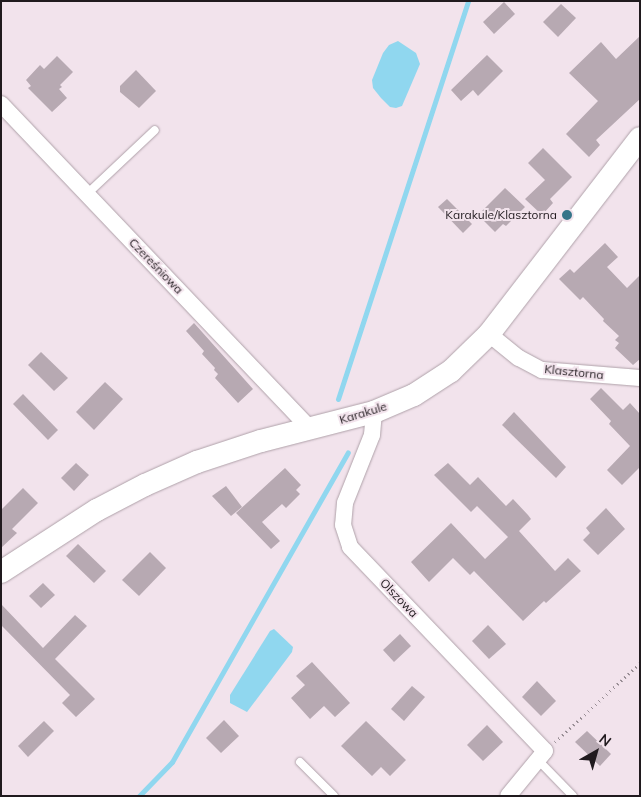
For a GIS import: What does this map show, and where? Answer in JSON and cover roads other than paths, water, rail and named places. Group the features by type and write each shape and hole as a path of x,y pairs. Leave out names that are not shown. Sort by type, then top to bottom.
{"street":[{"name":"Czereśniowa","path":"1,104 310,428"},
{"name":"Karakule","path":"1,572 97,510 145,485 197,462 262,441 374,412 414,395 451,371 489,334 640,138"},
{"name":"Klasztorna","path":"489,334 518,358 542,370 640,378"},
{"name":"Olszowa","path":"374,412 372,435 346,503 343,525 350,547 541,755"},
{"path":"508,796 541,755"}],"lane":[{"path":"88,194 154,130"},
{"path":"541,755 573,796"},
{"path":"300,762 334,796"}],"water":[{"path":"398,41 416,53 420,64 402,106 396,108 390,107 381,98 373,88 372,80 383,53 389,45"},
{"path":"274,629 293,647 292,652 247,712 230,703 230,695 270,631"}],"waterway":[{"path":"338,399 468,1"},
{"path":"139,796 172,762 348,452"}],"place":[{"name":"Karakule/Klasztorna","path":"567,215"}]}
